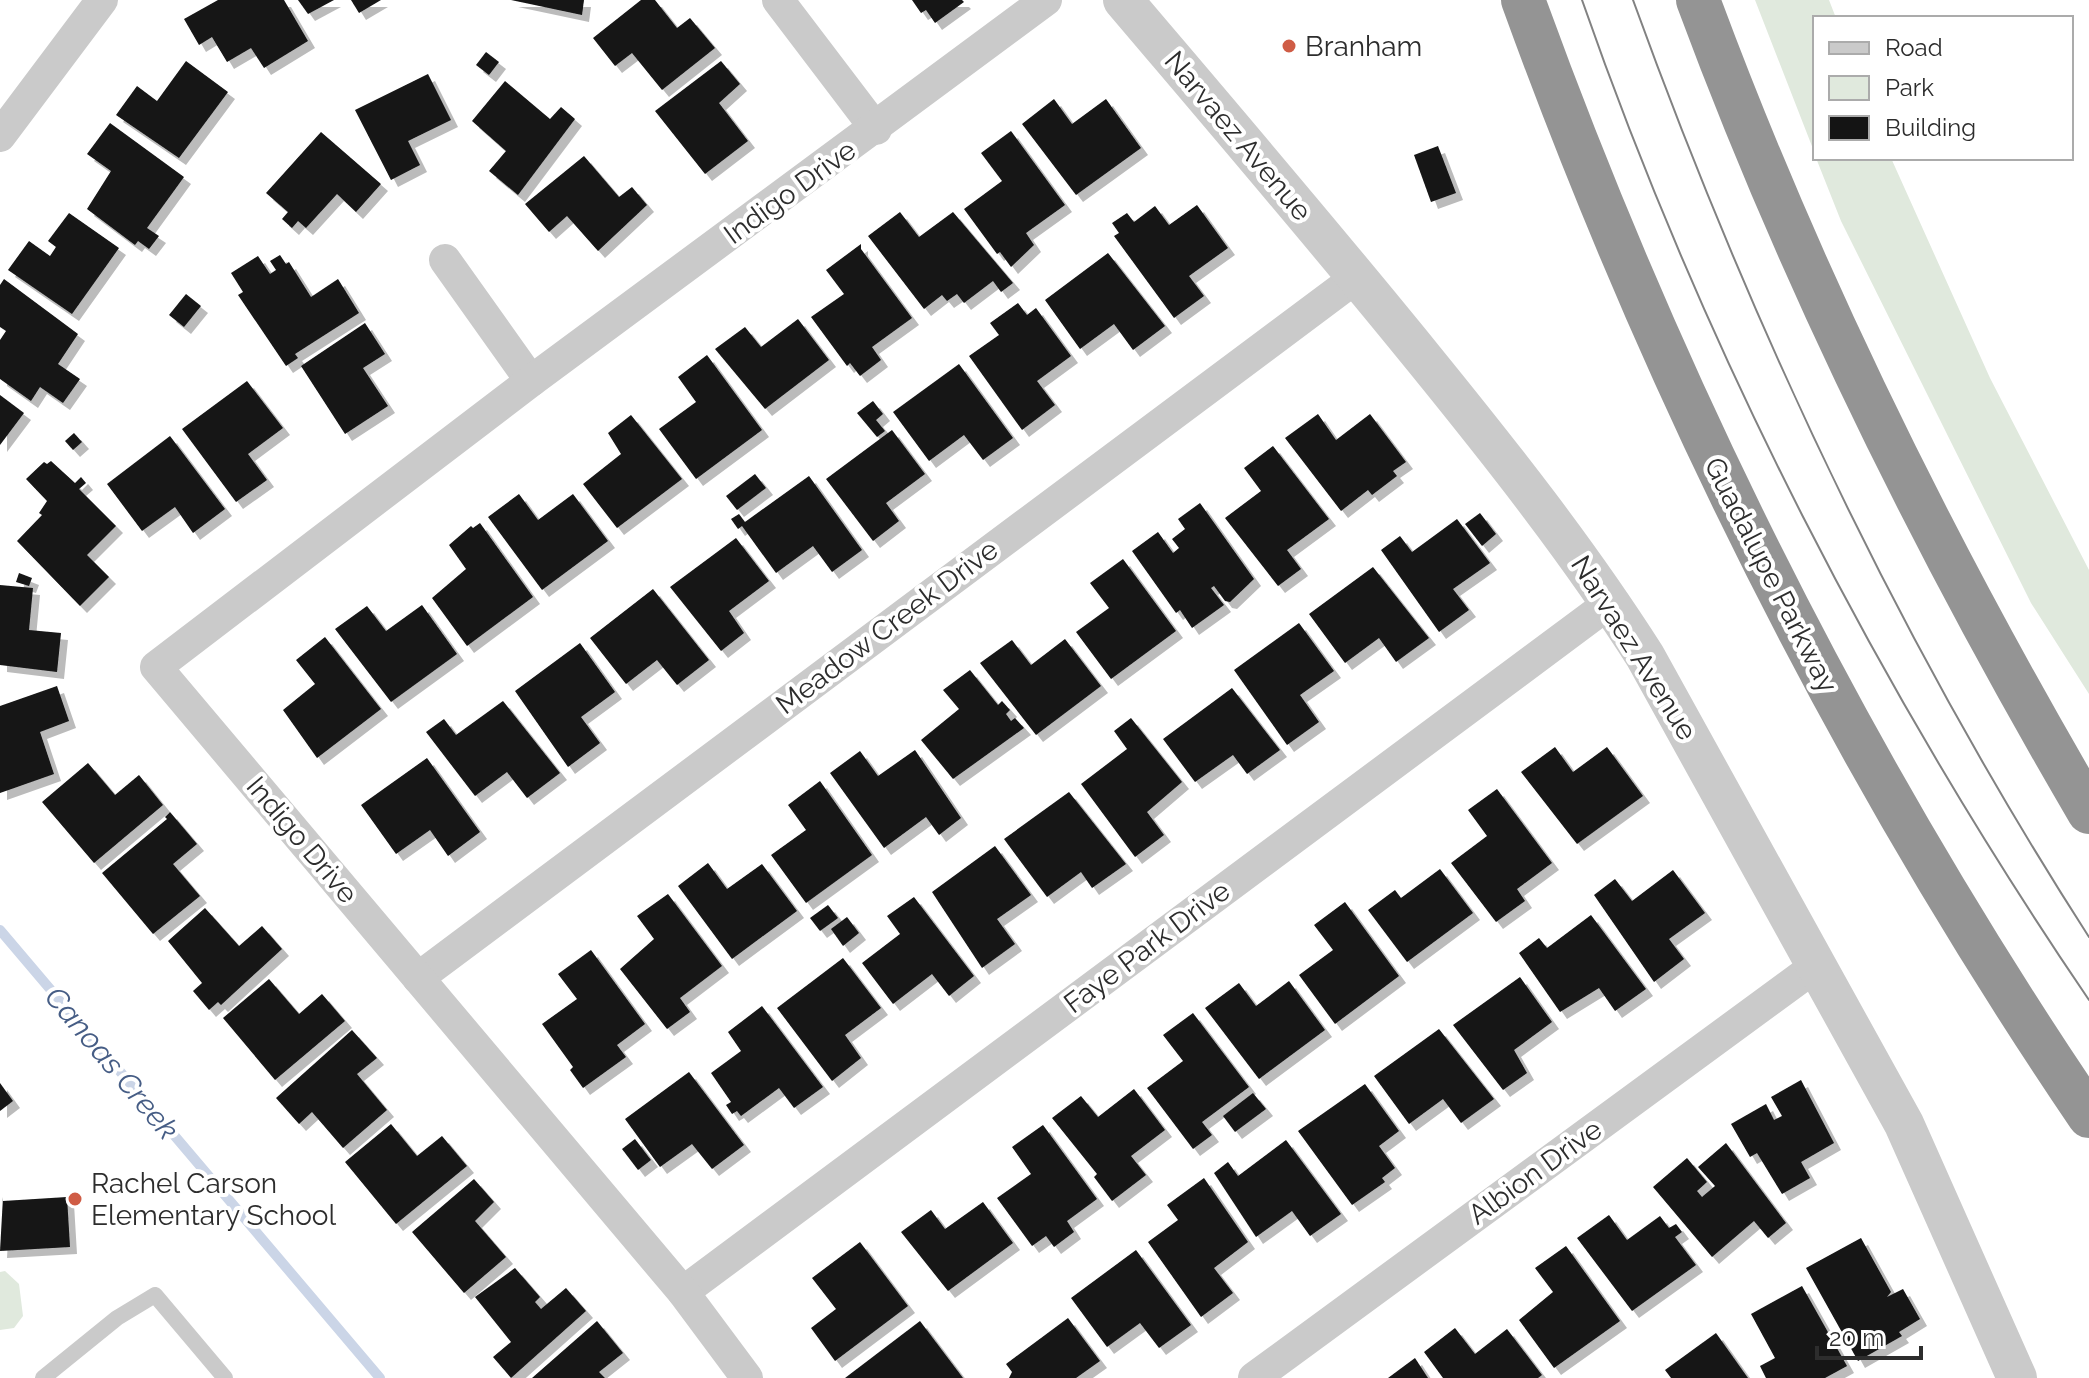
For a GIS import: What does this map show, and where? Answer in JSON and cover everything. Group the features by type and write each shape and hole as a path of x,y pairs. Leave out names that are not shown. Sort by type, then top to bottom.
{"highway":[{"name":"Guadalupe Parkway","path":"1523,0 1618,249 1678,388 1763,564 1855,738 1953,908 2089,1116"},
{"path":"1698,0 1770,187 1887,443 1963,591 2089,812"}],"street":[{"path":"0,136 102,0"},
{"path":"778,0 876,129"},
{"name":"Indigo Drive","path":"747,1378 683,1292 156,667 531,381 876,129 1046,0"},
{"name":"Narvaez Avenue","path":"1123,0 1357,277 1545,510 1611,602 1645,656 1910,1137 2017,1378"},
{"path":"445,260 531,381"},
{"name":"Meadow Creek Drive","path":"418,978 1357,277"},
{"name":"Faye Park Drive","path":"683,1292 1611,602"},
{"name":"Albion Drive","path":"1254,1378 1816,966"}],"lane":[{"path":"43,1378 117,1318 155,1295 225,1378"}],"green space":[{"path":"1755,0 1829,0 1835,16 1813,16 1813,149"},
{"path":"1817,160 1892,160 1990,378 2089,570 2089,694 2031,603 1841,221"},
{"path":"5,1271 19,1284 23,1316 14,1328 0,1330 0,1272"}],"building":[{"path":"218,0 284,0 308,41 264,68 251,48 227,62 212,37 199,45 184,19"},
{"path":"298,0 334,0 308,14"},
{"path":"351,0 381,0 359,13"},
{"path":"511,0 584,0 582,15"},
{"path":"641,0 655,0 677,28 690,18 715,48 662,90 632,53 615,66 593,38"},
{"path":"912,0 964,2 935,23 926,10 921,13"},
{"path":"486,52 499,62 489,75 476,65"},
{"path":"186,61 228,92 179,158 116,115 137,86 157,101"},
{"path":"721,61 740,84 719,103 748,141 705,174 655,111"},
{"path":"428,74 451,120 408,141 420,165 391,180 355,110"},
{"path":"505,81 550,119 561,107 575,119 518,195 489,171 506,151 472,121"},
{"path":"1054,99 1072,124 1106,99 1141,148 1076,195 1022,124"},
{"path":"110,123 184,177 147,228 159,236 149,249 138,241 135,245 87,209 111,171 87,154"},
{"path":"1011,131 1065,205 1026,233 1034,245 1011,267 1000,252 997,254 964,209 1002,181 981,153"},
{"path":"321,132 381,184 356,212 337,194 306,228 298,221 292,228 282,219 288,212 266,193"},
{"path":"1438,146 1456,193 1431,202 1414,155"},
{"path":"584,156 619,197 632,187 647,205 598,251 567,216 549,232 525,204"},
{"path":"1197,205 1228,248 1189,276 1204,296 1174,318 1114,236 1119,233 1112,223 1127,213 1134,222 1155,206 1169,225"},
{"path":"900,212 919,237 953,212 1013,283 1001,292 993,281 964,303 957,294 947,301 942,295 924,309 868,236"},
{"path":"69,213 119,248 72,314 8,270 29,241 50,256 56,247 48,241"},
{"path":"861,244 861,249 912,318 872,347 881,360 860,376 850,363 847,366 811,317 844,294 826,270"},
{"path":"1108,253 1165,326 1133,350 1114,324 1080,349 1045,300"},
{"path":"280,255 286,264 289,262 311,297 338,279 359,313 295,354 298,358 286,366 238,295 243,292 231,273 258,256 270,274 276,270 270,261"},
{"path":"4,279 78,334 58,364 80,379 63,403 40,387 31,401 0,379 0,340 6,331 0,327 0,285"},
{"path":"186,294 201,306 184,327 169,315"},
{"path":"1018,303 1027,315 1036,308 1071,356 1037,381 1055,405 1022,430 969,356 999,335 990,323"},
{"path":"798,319 829,360 765,409 715,349 745,327 761,347"},
{"path":"365,323 385,354 363,368 388,406 345,434 301,366"},
{"path":"707,355 762,430 696,479 659,429 696,402 678,377"},
{"path":"959,364 1013,438 983,460 964,435 929,461 893,412"},
{"path":"247,381 283,428 248,454 267,480 236,502 182,429"},
{"path":"0,395 24,413 0,445"},
{"path":"873,401 883,414 876,420 885,431 877,437 857,413"},
{"path":"1318,414 1336,440 1370,414 1406,462 1393,471 1397,476 1372,495 1368,490 1341,511 1285,438"},
{"path":"631,415 682,479 617,528 583,484 621,454 608,433"},
{"path":"892,430 925,474 886,503 899,521 873,541 826,479"},
{"path":"74,433 82,442 73,450 65,441"},
{"path":"170,436 225,509 193,533 175,507 142,531 107,484"},
{"path":"1273,446 1329,519 1287,550 1301,569 1278,586 1225,518 1261,491 1244,468"},
{"path":"51,461 75,483 81,477 86,483 79,489 116,526 87,555 109,577 80,606 17,541 42,515 39,513 47,501 26,479 44,462 47,464"},
{"path":"755,474 766,488 737,510 726,496"},
{"path":"809,476 862,550 832,572 813,546 776,573 742,526 738,529 731,519 739,514 745,522"},
{"path":"519,494 538,520 573,494 608,541 542,590 488,517"},
{"path":"1200,503 1254,579 1230,602 1225,601 1214,586 1211,588 1224,605 1192,628 1180,610 1176,613 1132,551 1158,532 1173,553 1179,548 1172,539 1185,529 1178,519"},
{"path":"1480,513 1496,534 1482,546 1465,524"},
{"path":"1457,519 1490,563 1453,589 1469,610 1439,632 1381,550 1400,536 1412,552"},
{"path":"480,523 533,597 467,646 432,598 466,569 449,545 471,526 473,528"},
{"path":"736,538 769,581 729,611 744,633 721,651 670,587"},
{"path":"1123,559 1176,631 1111,679 1076,632 1109,608 1090,583"},
{"path":"1373,567 1429,638 1396,662 1379,638 1345,663 1309,614"},
{"path":"19,573 32,578 29,586 16,582"},
{"path":"0,585 33,588 29,630 61,633 57,672 0,665"},
{"path":"653,589 709,660 677,685 657,660 626,684 590,638"},
{"path":"422,605 457,654 391,702 335,629 367,606 386,631"},
{"path":"1299,623 1334,671 1300,695 1319,722 1287,745 1234,670"},
{"path":"325,637 381,709 317,758 283,710 315,684 296,660"},
{"path":"1065,639 1101,686 1036,735 980,663 1012,640 1031,665"},
{"path":"580,643 615,692 581,717 600,743 568,767 515,691"},
{"path":"970,670 998,705 1002,701 1010,710 1006,714 1011,721 1015,718 1024,728 953,779 921,740 959,709 943,690"},
{"path":"57,686 69,721 40,732 54,774 0,793 0,706"},
{"path":"1232,688 1280,750 1247,774 1233,755 1195,782 1163,739"},
{"path":"503,701 560,773 527,798 507,772 475,796 426,732 444,719 456,735"},
{"path":"1131,718 1182,782 1147,812 1164,835 1135,857 1081,784 1127,749 1114,731"},
{"path":"1555,747 1573,772 1607,747 1643,796 1577,844 1521,772"},
{"path":"915,750 961,818 939,835 926,817 884,848 830,773 860,751 878,776"},
{"path":"427,758 480,832 448,856 430,830 396,854 361,805"},
{"path":"88,763 115,795 139,775 163,805 94,863 42,802"},
{"path":"820,781 872,855 806,903 771,855 806,830 788,805"},
{"path":"1497,789 1552,863 1517,889 1525,901 1496,922 1451,863 1487,836 1468,810"},
{"path":"1069,792 1126,864 1092,888 1081,872 1047,897 1004,839"},
{"path":"170,812 197,844 173,864 200,896 153,934 102,873 167,819 165,817"},
{"path":"995,846 1031,895 997,919 1015,944 982,968 932,892"},
{"path":"708,863 727,889 762,864 797,911 732,959 678,886"},
{"path":"1440,869 1473,913 1407,962 1368,910 1395,890 1401,898"},
{"path":"1673,870 1705,913 1669,939 1684,959 1654,982 1594,895 1615,879 1632,901"},
{"path":"668,894 722,966 680,998 690,1012 667,1029 620,969 654,939 637,916"},
{"path":"914,897 974,976 949,996 932,974 893,1004 862,963 900,934 887,916"},
{"path":"1345,902 1399,976 1335,1024 1299,975 1333,950 1314,925"},
{"path":"828,905 838,918 820,931 810,918"},
{"path":"205,908 239,946 262,926 282,949 221,1005 218,1002 209,1010 193,991 202,983 168,941"},
{"path":"1591,915 1646,989 1615,1011 1599,988 1560,1012 1519,953 1539,938 1547,948"},
{"path":"847,917 859,933 843,946 831,929"},
{"path":"591,950 645,1024 617,1045 626,1057 583,1088 570,1070 573,1067 542,1024 577,999 558,974"},
{"path":"843,958 881,1008 845,1035 861,1058 832,1081 777,1008"},
{"path":"1520,977 1552,1022 1514,1050 1527,1073 1503,1090 1453,1025"},
{"path":"269,979 299,1014 322,994 345,1021 275,1080 223,1018"},
{"path":"1289,981 1325,1030 1259,1079 1205,1008 1239,983 1256,1006"},
{"path":"762,1006 823,1087 794,1108 779,1088 741,1116 737,1111 732,1114 726,1105 731,1102 711,1073 741,1051 728,1032"},
{"path":"1193,1013 1249,1087 1202,1122 1212,1135 1193,1149 1147,1088 1183,1061 1163,1035"},
{"path":"1439,1029 1494,1099 1461,1123 1443,1099 1409,1124 1374,1076"},
{"path":"352,1030 377,1058 357,1074 387,1110 343,1148 312,1112 299,1124 276,1098"},
{"path":"689,1072 744,1145 712,1169 692,1144 660,1167 625,1119"},
{"path":"1801,1080 1834,1143 1801,1162 1810,1178 1782,1194 1757,1153 1750,1157 1731,1124 1766,1104 1774,1120 1782,1116 1771,1097"},
{"path":"0,1083 13,1101 0,1111"},
{"path":"1365,1084 1399,1131 1379,1146 1395,1168 1382,1178 1385,1182 1352,1205 1298,1131"},
{"path":"1134,1089 1165,1130 1131,1156 1146,1175 1112,1201 1094,1177 1097,1174 1052,1118 1081,1096 1098,1117"},
{"path":"1253,1093 1266,1109 1235,1132 1223,1116"},
{"path":"391,1124 417,1156 442,1136 467,1166 396,1224 345,1162"},
{"path":"1043,1125 1097,1199 1067,1221 1074,1232 1054,1247 1046,1236 1032,1246 997,1198 1031,1174 1012,1147"},
{"path":"635,1139 651,1160 638,1170 622,1149"},
{"path":"1286,1140 1341,1214 1310,1236 1292,1211 1256,1237 1214,1173 1228,1162 1238,1176"},
{"path":"1726,1143 1786,1223 1768,1238 1754,1221 1712,1257 1653,1187 1687,1158 1707,1182 1697,1191 1702,1197 1715,1186 1698,1167"},
{"path":"1204,1178 1248,1242 1214,1268 1233,1293 1201,1317 1148,1242 1178,1220 1167,1205"},
{"path":"474,1179 494,1202 475,1221 506,1257 464,1293 412,1232"},
{"path":"3,1197 3,1201 67,1197 70,1247 0,1251"},
{"path":"983,1202 1013,1243 948,1291 901,1232 931,1210 945,1229"},
{"path":"1609,1215 1627,1240 1660,1216 1669,1228 1676,1224 1682,1232 1675,1237 1696,1265 1632,1311 1577,1238"},
{"path":"1861,1238 1891,1292 1887,1297 1903,1289 1920,1319 1899,1332 1902,1336 1858,1361 1806,1268"},
{"path":"860,1242 908,1306 835,1361 811,1328 836,1309 812,1278"},
{"path":"1566,1246 1620,1321 1554,1368 1519,1320 1553,1292 1535,1268"},
{"path":"1136,1250 1191,1325 1159,1348 1140,1323 1107,1347 1071,1298"},
{"path":"515,1268 540,1297 535,1302 541,1309 566,1288 586,1311 511,1378 493,1357 511,1342 475,1297"},
{"path":"1802,1286 1847,1366 1825,1378 1766,1378 1760,1366 1775,1358 1751,1314"},
{"path":"1068,1318 1100,1361 1076,1378 1009,1378 1012,1372 1006,1364"},
{"path":"597,1321 623,1353 599,1372 605,1378 532,1378"},
{"path":"920,1321 963,1378 845,1378"},
{"path":"1455,1328 1475,1354 1507,1329 1542,1375 1538,1378 1443,1378 1424,1352"},
{"path":"1716,1333 1748,1378 1671,1378 1665,1370"},
{"path":"1415,1358 1428,1378 1388,1378"}],"waterway":[{"name":"Canoas Creek","path":"0,930 380,1378"}],"tram line":[{"path":"1582,0 1630,132 1684,262 1741,390 1803,516 1938,763 2089,1000"},
{"path":"1633,0 1728,243 1835,481 1955,713 2089,937"}],"place":[{"name":"Branham","path":"1289,46"},
{"name":"Rachel Carson Elementary School","path":"75,1199"}]}
